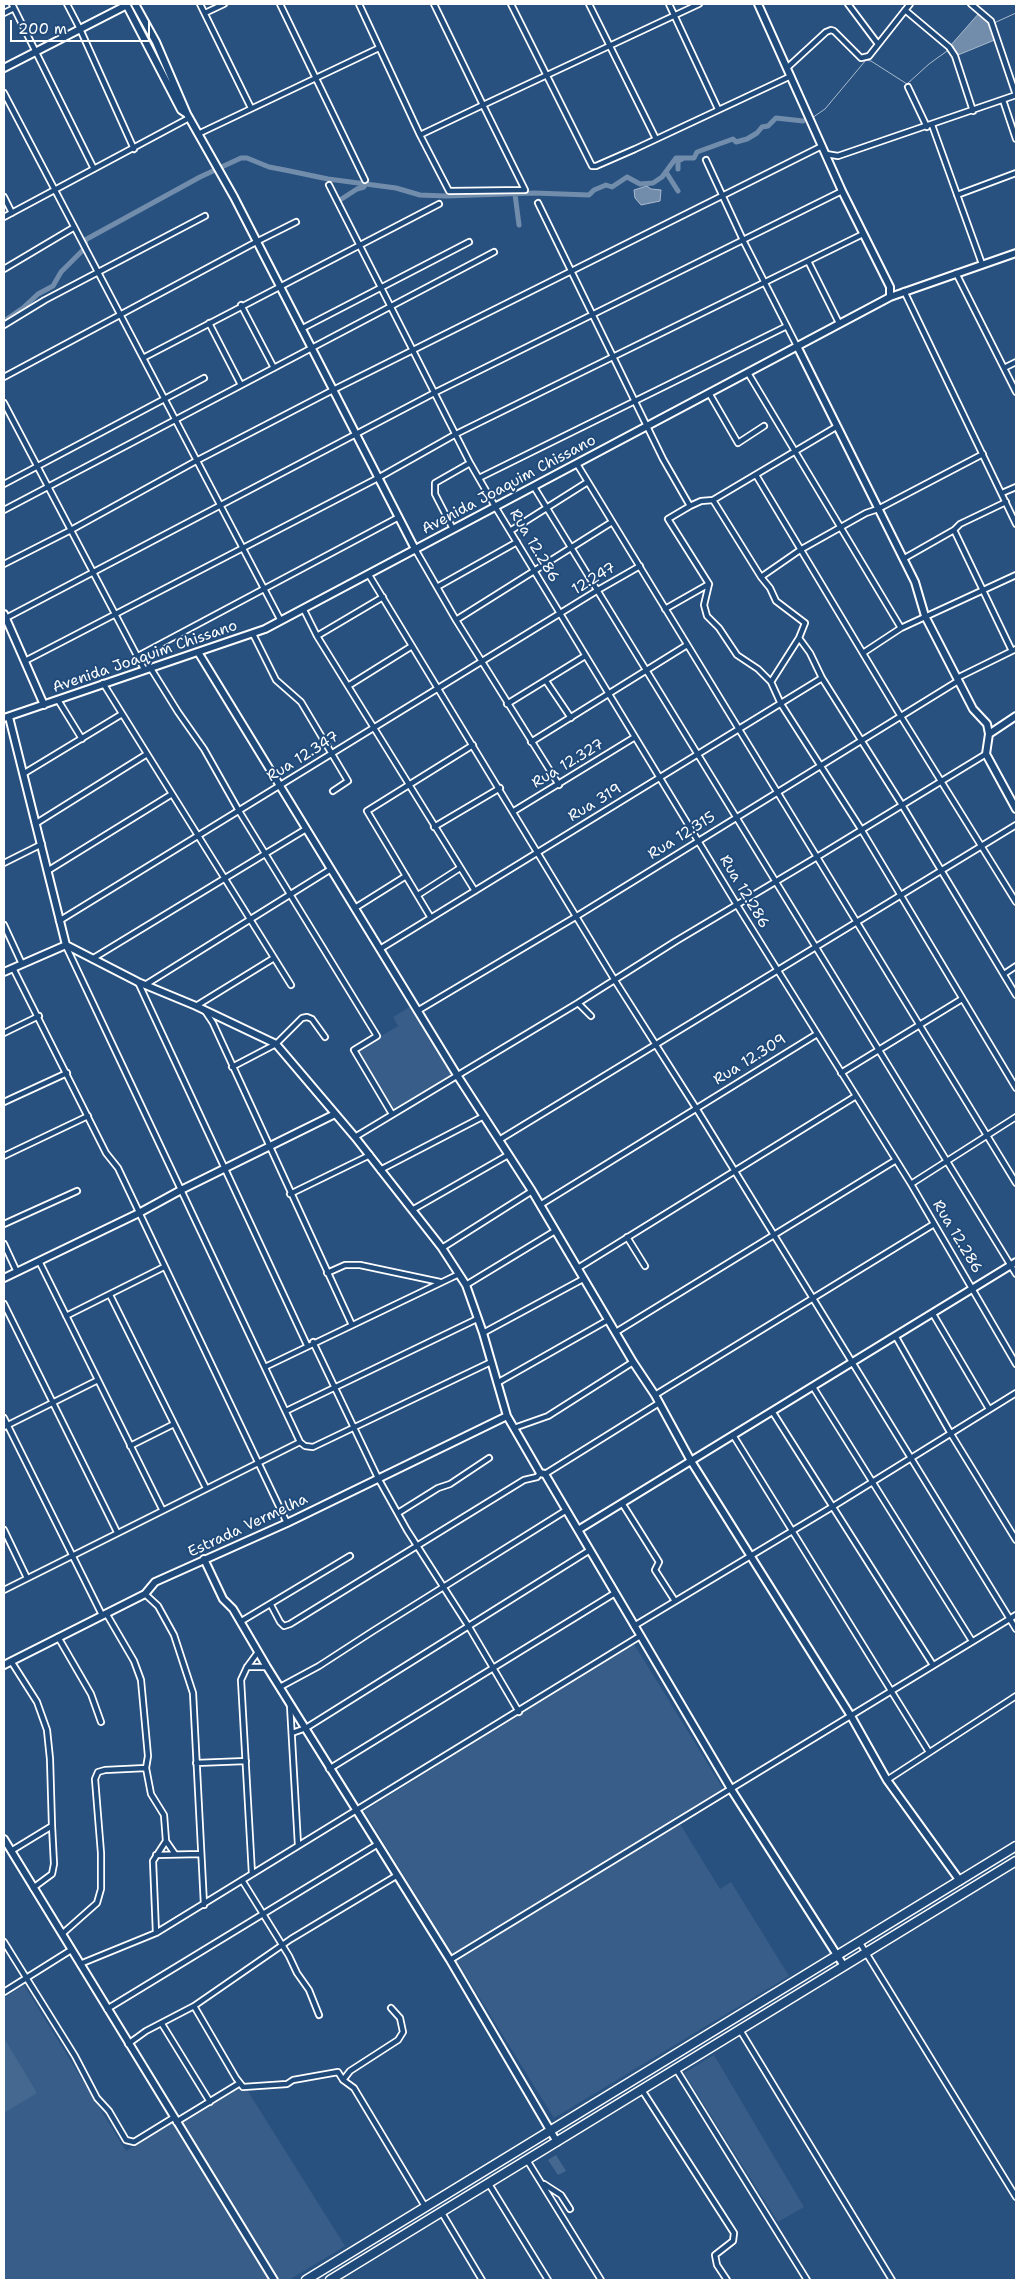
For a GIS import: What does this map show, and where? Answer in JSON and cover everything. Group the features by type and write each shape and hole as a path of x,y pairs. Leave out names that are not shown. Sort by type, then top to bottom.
{"highway":[{"path":"306,2280 1016,1846"},
{"path":"330,2280 1016,1861"}],"street":[{"path":"67,4 134,149"},
{"path":"4,68 127,4 181,110 188,116"},
{"path":"136,4 156,42 188,116 256,242 415,549 507,704 559,785"},
{"path":"200,4 251,108"},
{"path":"205,13 224,4"},
{"path":"280,4 365,180"},
{"path":"359,4 420,136 449,191 524,190 434,4"},
{"path":"511,4 592,166 596,166 791,76"},
{"path":"589,4 656,138"},
{"path":"669,4 718,109"},
{"path":"420,136 699,4"},
{"path":"758,4 788,67 842,191 890,287 890,297"},
{"path":"848,4 878,44"},
{"path":"788,67 830,30 834,31 861,58 869,56 910,4"},
{"path":"825,154 838,156 1016,95 992,23 971,4"},
{"path":"4,13 13,6 94,169"},
{"path":"905,10 949,46 955,56 972,111"},
{"path":"148,46 156,42"},
{"path":"198,134 379,48"},
{"path":"908,87 930,126 982,264"},
{"path":"4,94 281,621"},
{"path":"1003,100 1016,139"},
{"path":"4,217 134,149 188,116"},
{"path":"4,564 71,530 196,461 413,349 822,146"},
{"path":"832,169 838,156"},
{"path":"706,160 743,240 915,582 925,616 974,709 986,724 989,734 986,754 1016,809"},
{"path":"957,195 1016,173"},
{"name":"Rua 12.286","path":"328,185 436,392 470,463 496,508 737,905 911,1184 1016,1364"},
{"path":"44,705 5,616 94,572 436,392 842,191"},
{"path":"4,197 12,213"},
{"path":"538,203 591,316 663,459 690,506"},
{"path":"143,358 241,305 439,204"},
{"path":"4,325 45,300 205,216"},
{"path":"4,377 296,222"},
{"path":"4,269 73,228"},
{"path":"24,661 378,478 456,434 863,234"},
{"path":"301,329 470,242"},
{"path":"4,510 494,252"},
{"name":"Avenida Joaquim Chissano","path":"6,718 147,668 253,634 304,610 453,528 496,508 890,297 1016,253"},
{"path":"874,258 893,286 903,292 1016,524"},
{"path":"808,261 839,323"},
{"path":"956,273 1016,392"},
{"path":"241,305 274,368"},
{"path":"209,323 241,385"},
{"path":"479,478 787,326"},
{"path":"1004,368 1016,362"},
{"path":"748,372 842,526 901,628"},
{"path":"4,484 204,378"},
{"path":"709,393 738,443 764,426"},
{"path":"4,403 94,572 114,614 138,656 204,749 239,811 377,1036 354,1050 392,1114"},
{"path":"836,427 713,500 690,506 668,519 709,584 704,605 707,616 719,628 737,655 758,669 771,682 781,704 861,829 1016,1088"},
{"path":"761,576 800,550 842,526 983,454"},
{"path":"453,528 434,488 438,480 470,463"},
{"path":"576,464 1016,1183"},
{"path":"756,475 900,715 1016,902"},
{"path":"510,531 586,483"},
{"path":"1002,493 1016,486"},
{"path":"534,487 878,1050 1014,1264 1016,1274"},
{"path":"713,500 770,588 776,601 780,606 805,623 799,638 771,682"},
{"path":"902,559 954,530 960,524 1006,502"},
{"path":"138,656 399,517"},
{"path":"456,620 612,522"},
{"path":"954,530 1014,650"},
{"path":"437,587 517,542"},
{"name":"12.247","path":"560,614 640,566"},
{"path":"369,575 539,852 614,979 696,1108 1016,1630"},
{"path":"863,653 901,628 1016,575"},
{"path":"665,609 709,584"},
{"path":"317,636 382,597"},
{"path":"304,610 317,636 475,891"},
{"name":"Rua 12.347","path":"59,921 560,614"},
{"path":"253,634 276,680 301,702 348,781 333,791"},
{"path":"799,638 942,870 1016,995"},
{"path":"531,742 687,645"},
{"path":"348,686 412,646"},
{"name":"Rua 12.315","path":"419,1010 820,767 958,679 1014,650"},
{"path":"198,652 419,1010 457,1075 532,1191 633,1362 655,1395 691,1461 851,1716 887,1780 960,1881"},
{"path":"507,704 585,656"},
{"name":"Rua 319","path":"380,949 822,678"},
{"path":"546,681 571,718"},
{"path":"103,684 200,835 250,921 291,985"},
{"path":"58,700 82,739"},
{"path":"23,774 122,714"},
{"path":"989,734 1016,716"},
{"path":"6,718 49,870 59,921 66,945 300,1442 305,1446 313,1447 491,1362"},
{"name":"Rua 12.327","path":"514,811 635,737"},
{"path":"431,918 367,811 409,783 473,745"},
{"path":"35,824 147,754"},
{"path":"355,1137 986,754"},
{"path":"434,827 500,788"},
{"path":"49,870 172,794"},
{"path":"499,1140 1016,825"},
{"path":"92,959 306,829"},
{"path":"4,863 42,844"},
{"path":"418,895 460,868"},
{"path":"145,985 332,869"},
{"path":"355,908 406,876"},
{"path":"4,925 22,964"},
{"path":"66,945 138,982 204,1009 276,1044 370,1155 442,1248 466,1286 483,1333 506,1416 578,1530 731,1789 844,1966"},
{"path":"4,972 66,945"},
{"path":"196,1006 274,958"},
{"path":"1004,974 1016,966"},
{"path":"13,968 106,1153 118,1168 286,1523"},
{"path":"138,982 307,1345"},
{"path":"841,1073 962,999"},
{"path":"578,1003 590,1016"},
{"path":"204,1009 352,1325"},
{"path":"4,1033 38,1016"},
{"path":"232,1067 276,1044 302,1018 312,1019 325,1037"},
{"name":"Rua 12.309","path":"540,1205 817,1034"},
{"path":"4,1102 67,1073"},
{"path":"578,1268 856,1096"},
{"path":"4,1278 139,1213 181,1190 225,1170 335,1114"},
{"path":"4,1156 88,1116"},
{"path":"380,1170 484,1116"},
{"path":"911,1184 1016,1117"},
{"path":"290,1194 370,1155"},
{"path":"412,1210 508,1155"},
{"path":"616,1332 896,1160"},
{"path":"4,1224 77,1190"},
{"path":"442,1248 532,1191"},
{"path":"655,1395 934,1224"},
{"path":"466,1286 556,1231"},
{"path":"628,1237 645,1266"},
{"path":"4,1244 17,1272"},
{"path":"39,1261 96,1380 162,1509"},
{"path":"578,1530 1014,1264"},
{"path":"327,1273 345,1265 360,1265 441,1283"},
{"path":"66,1316 164,1267"},
{"path":"265,1367 307,1345 459,1274"},
{"path":"483,1333 583,1279"},
{"path":"110,1295 206,1488"},
{"path":"4,1304 117,1532"},
{"path":"933,1314 989,1409"},
{"path":"286,1411 478,1319"},
{"path":"497,1383 608,1320"},
{"path":"896,1337 950,1434 1016,1540"},
{"path":"314,1342 378,1478 519,1712"},
{"path":"514,1428 548,1416 633,1362"},
{"path":"5,1426 96,1380"},
{"path":"813,1387 972,1642"},
{"path":"634,1626 872,1483 1016,1393"},
{"path":"270,1605 284,1626 290,1624 524,1480 537,1477 659,1403"},
{"path":"772,1411 933,1665"},
{"name":"Estrada Vermelha","path":"4,1665 146,1594 155,1582 286,1523 506,1416"},
{"path":"4,1418 5,1426 72,1556 104,1614 134,1661 141,1680 148,1756 146,1768 151,1794 164,1814 166,1841 175,1854"},
{"path":"130,1446 174,1424"},
{"path":"733,1435 794,1530 930,1752"},
{"path":"4,1590 162,1509 300,1442"},
{"path":"398,1513 438,1488 450,1484 489,1458"},
{"path":"622,1503 659,1562 655,1570 674,1601"},
{"path":"280,1687 319,1666 565,1511"},
{"path":"4,1530 27,1578"},
{"path":"292,1733 306,1728 590,1550"},
{"path":"240,1622 350,1556"},
{"path":"204,1559 223,1599 233,1608 266,1667 450,1960 557,2142"},
{"path":"146,1594 158,1606 174,1635 193,1693 204,1904"},
{"path":"330,1769 615,1594"},
{"path":"450,1960 1016,1615"},
{"path":"80,1964 156,1933 640,1636"},
{"path":"58,1637 91,1694 101,1722"},
{"path":"252,1874 241,1680 247,1667 258,1652"},
{"path":"11,1661 37,1702 47,1730 50,1759 54,1864 52,1874 33,1888"},
{"path":"247,1667 266,1667"},
{"path":"887,1780 1016,1696"},
{"path":"290,1704 298,1845"},
{"path":"196,1763 246,1761"},
{"path":"62,1934 98,1904 101,1871 95,1779 98,1772 146,1768"},
{"path":"11,1851 52,1826"},
{"path":"4,1839 274,2280"},
{"path":"156,1933 152,1861 166,1841"},
{"path":"107,2009 378,1844"},
{"path":"156,1855 201,1854"},
{"path":"128,2044 146,2030 162,2024 194,2006 317,1922 396,1876"},
{"path":"242,1880 313,1998 319,2015"},
{"path":"4,1942 75,2056 97,2098 109,2111 126,2140 134,2142 210,2102 240,2083"},
{"path":"860,1943 1016,2197"},
{"path":"4,1990 26,1980 71,1950"},
{"path":"194,2006 244,2087 287,2084 293,2080 338,2072 342,2080 354,2088 426,2208"},
{"path":"342,2080 350,2071 398,2040 403,2032 400,2018 391,2008"},
{"path":"162,2024 210,2102"},
{"path":"740,2030 892,2280"},
{"path":"676,2069 807,2280"},
{"path":"642,2090 734,2233 733,2241 715,2255 726,2280"},
{"path":"527,2160 601,2280"},
{"path":"542,2183 561,2195 570,2209"},
{"path":"489,2184 548,2280"},
{"path":"442,2212 482,2280"}],"shaded area":[{"path":"980,12 990,22 997,39 958,55 951,45"},
{"path":"647,186 651,189 661,190 660,201 641,205 635,198 634,190"},
{"path":"411,1006 452,1075 392,1111 356,1051 398,1026 393,1017"},
{"path":"634,1644 727,1795 680,1824 720,1889 731,1882 789,1976 554,2118 364,1811"},
{"path":"24,1985 126,2151 173,2122 187,2120 244,2085 345,2246 289,2280 4,2280 4,1998"},
{"path":"4,2038 37,2093 4,2113"},
{"path":"714,2055 804,2207 778,2222 684,2073"},
{"path":"556,2155 566,2171 558,2175 548,2160"}],"waterway":[{"path":"994,23 1016,13"},
{"path":"812,118 825,109 866,60 871,61 907,84 929,64 954,46"},
{"path":"86,247 85,240 200,177 241,158 247,158 269,167 328,179 396,188 420,195 534,193 589,195 594,190 606,185 612,187 627,177 640,184 653,183 662,177 676,158 694,158 697,152 733,139 736,142 747,139 757,133 762,127 768,126 776,118 803,121"},
{"path":"803,121 808,119"},
{"path":"678,169 678,161 682,159"},
{"path":"666,172 678,191"},
{"path":"340,200 357,189 364,187 365,184"},
{"path":"515,194 519,225"},
{"path":"4,321 23,308 38,294 53,286 61,272 84,249"}]}
